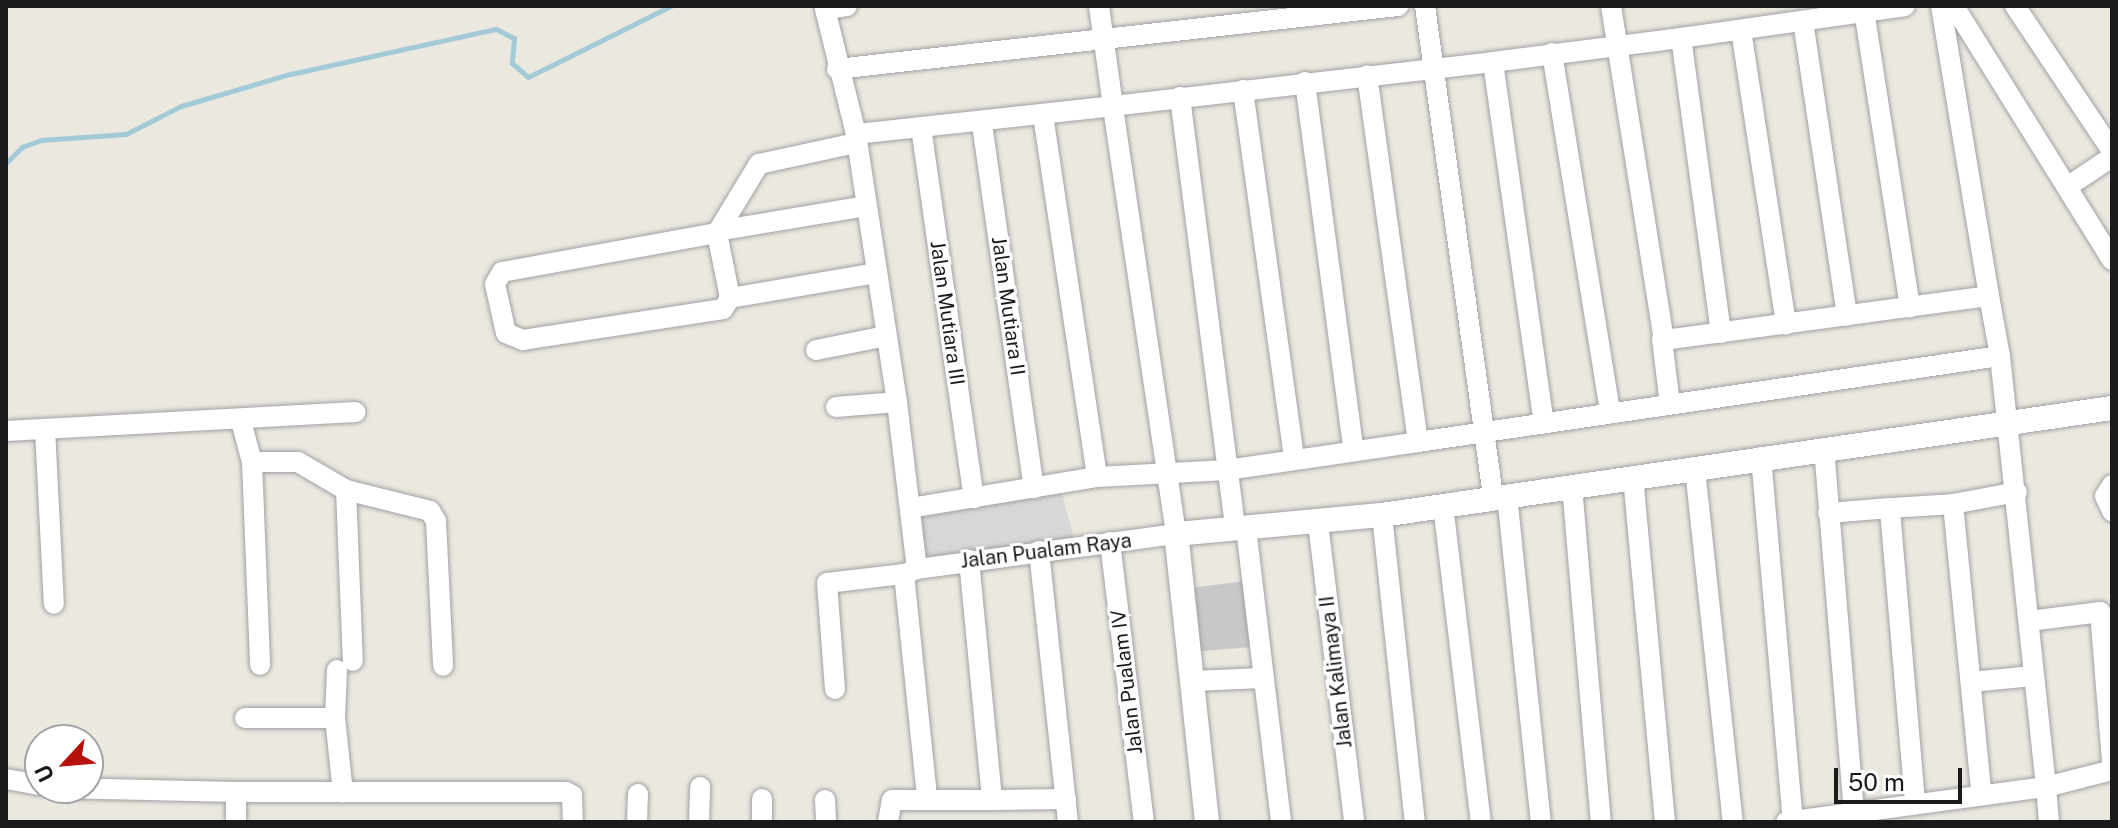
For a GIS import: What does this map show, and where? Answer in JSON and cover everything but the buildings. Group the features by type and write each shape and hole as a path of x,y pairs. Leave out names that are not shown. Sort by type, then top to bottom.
{"street":[{"path":"847,6 824,8 856,139 897,402 910,508 910,571 927,798"},
{"path":"1099,6 1176,534 1207,822"},
{"path":"837,69 1398,6"},
{"path":"1425,6 1481,435 1500,496 1541,822"},
{"path":"1611,6 1620,47 1670,405"},
{"path":"730,298 720,231 759,164 856,139 921,127 982,124 1180,97 1620,47 1905,6"},
{"path":"1941,6 2000,356 2017,492 2049,822"},
{"path":"1954,6 2071,184 2112,260"},
{"path":"2015,6 2110,156 2071,184"},
{"path":"1864,10 1910,307"},
{"path":"1803,21 1847,316"},
{"path":"1741,30 1786,325"},
{"path":"1681,38 1721,333"},
{"path":"1552,53 1610,412"},
{"path":"1493,62 1544,423"},
{"path":"1367,76 1418,442"},
{"path":"1305,82 1353,449"},
{"path":"1243,90 1294,458"},
{"path":"1180,97 1227,470 1240,528 1264,678 1281,822"},
{"path":"1043,115 1097,477"},
{"name":"Jalan Mutiara II","path":"982,124 1034,488"},
{"name":"Jalan Mutiara III","path":"921,127 974,498"},
{"path":"867,206 502,272 495,284 506,333 516,340 720,310 730,298 876,273"},
{"path":"1662,339 1989,296"},
{"path":"816,350 886,336"},
{"path":"910,508 1097,477 1227,470 1353,449 1481,435 1610,412 2000,356"},
{"path":"836,407 897,402"},
{"path":"1176,534 1382,515 1824,448 2009,426 2112,408"},
{"path":"6,431 241,421 355,412"},
{"path":"241,421 252,462 260,665"},
{"path":"45,429 54,604"},
{"path":"1824,448 1854,812"},
{"path":"1761,457 1793,821"},
{"path":"252,462 302,463 346,490 433,515 443,666"},
{"path":"1695,469 1733,822"},
{"path":"1633,477 1665,822"},
{"path":"2112,485 2105,496 2112,511"},
{"path":"1572,486 1601,822"},
{"path":"343,793 335,718 345,666 346,490"},
{"path":"1828,513 1953,504 2017,492"},
{"path":"1953,504 1981,792"},
{"path":"1443,505 1481,822"},
{"path":"1890,508 1915,802"},
{"path":"1382,515 1415,822"},
{"name":"Jalan Kalimaya II","path":"1318,523 1354,822"},
{"name":"Jalan Pualam Raya","path":"835,689 827,583 969,560 1176,534"},
{"name":"Jalan Pualam IV","path":"1110,542 1144,822"},
{"path":"1039,551 1068,822"},
{"path":"969,560 992,800"},
{"path":"2029,621 2106,611 2112,762"},
{"path":"1971,682 2033,676"},
{"path":"1192,681 1264,678"},
{"path":"245,718 335,718"},
{"path":"1786,822 1981,792 2046,787 2112,770"},
{"path":"699,822 700,787"},
{"path":"104,789 343,793 566,792 572,795 573,822"},
{"path":"236,792 236,822"},
{"path":"637,822 638,794"},
{"path":"762,799 762,822"},
{"path":"888,822 892,800 1066,799"},
{"path":"825,800 826,822"}],"shaded area":[{"path":"1062,494 1076,546 921,560 914,512"},
{"path":"1245,581 1253,647 1189,652 1182,589"}],"waterway":[{"path":"6,163 22,147 41,140 126,134 181,106 286,75 496,29 514,38 512,63 528,77 671,6"}]}
